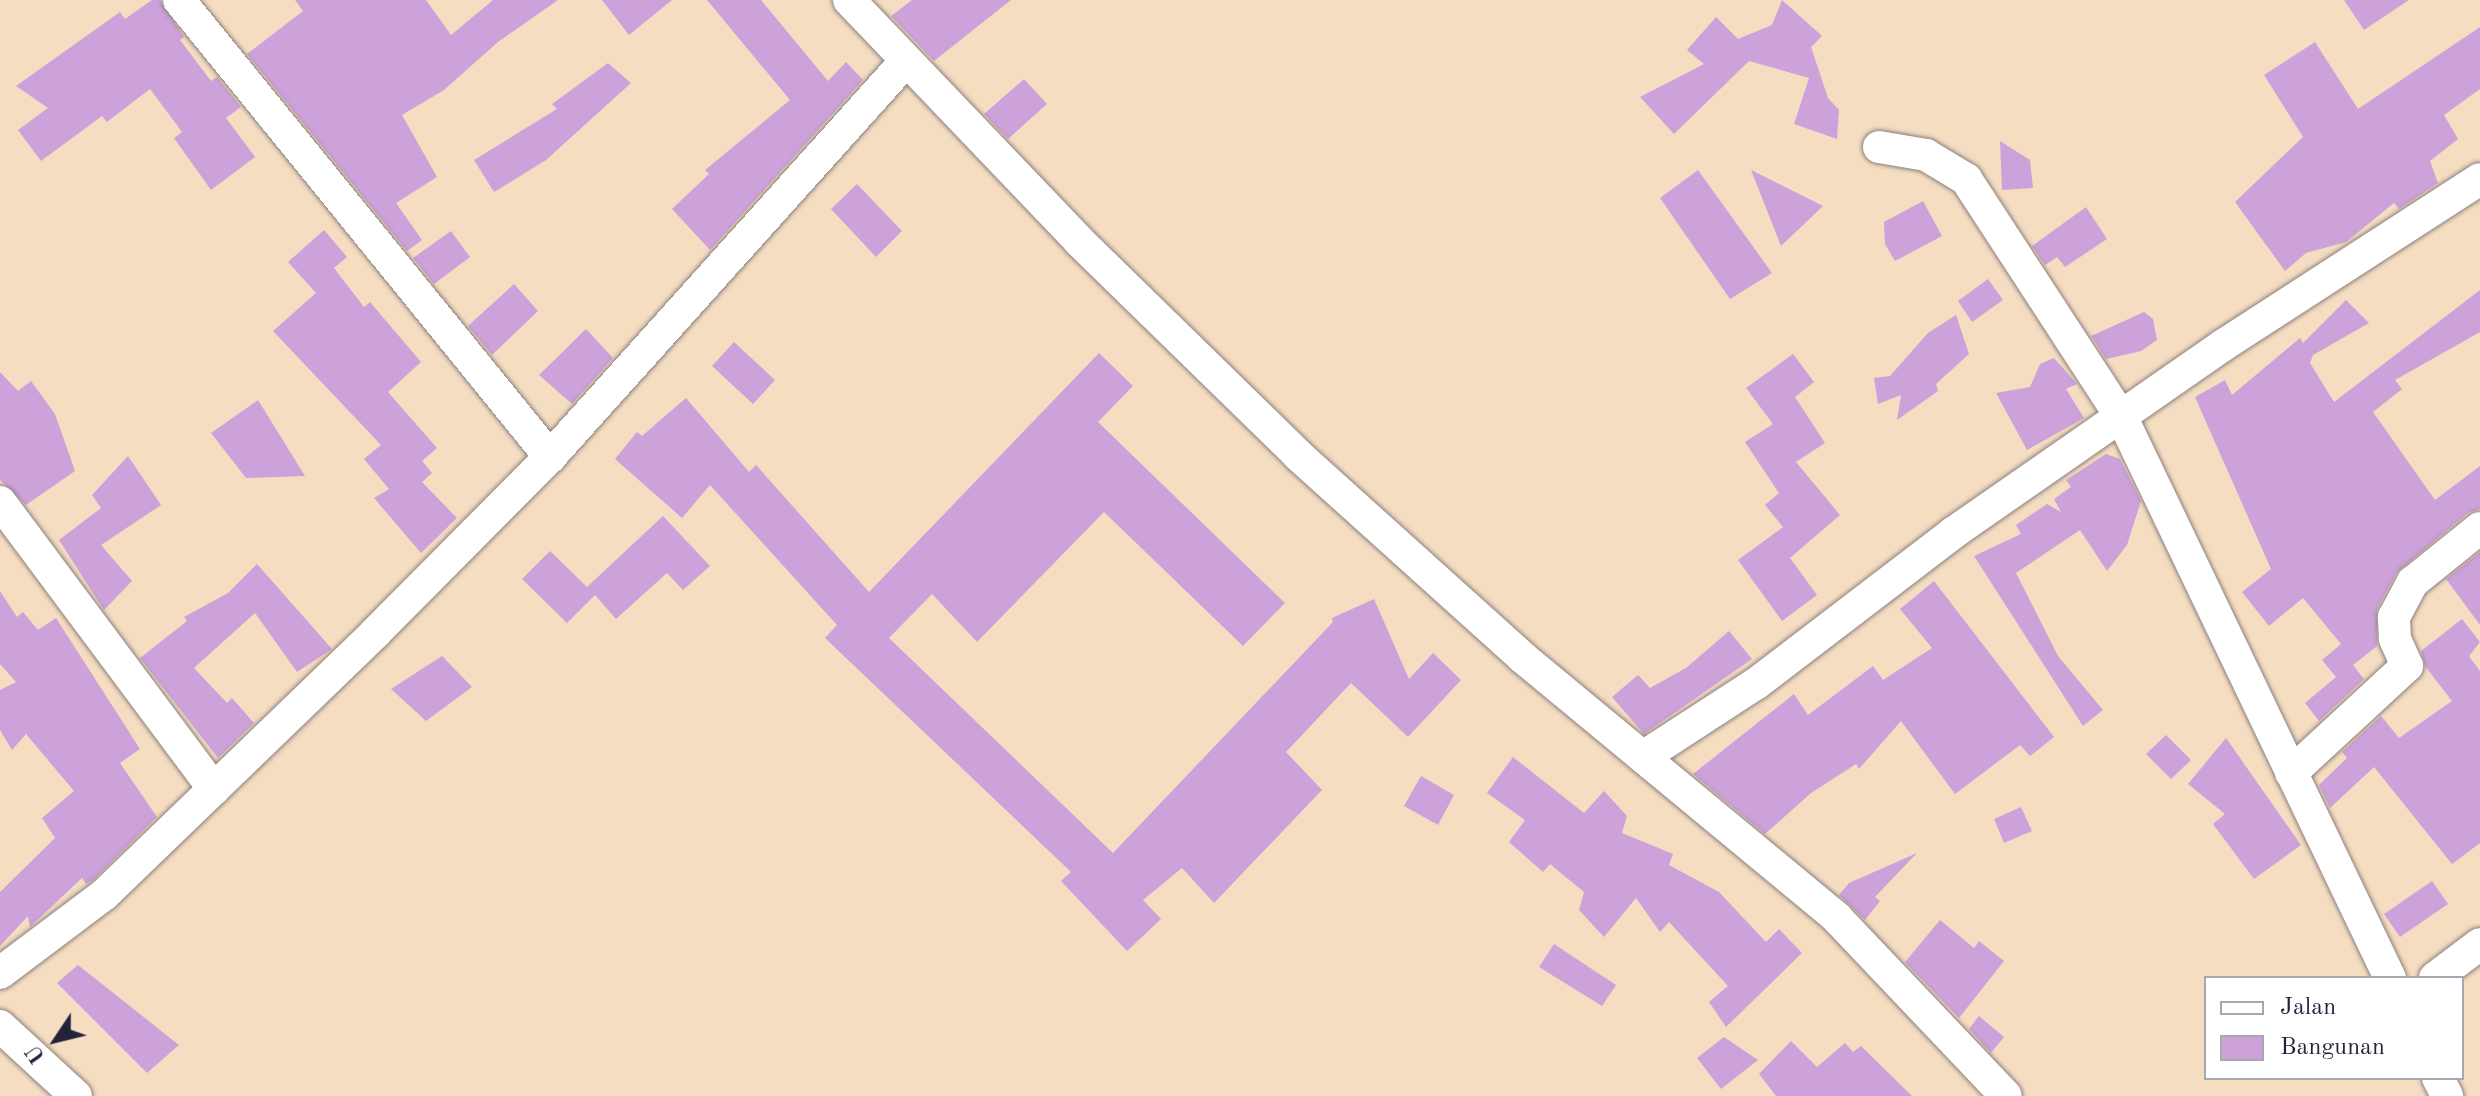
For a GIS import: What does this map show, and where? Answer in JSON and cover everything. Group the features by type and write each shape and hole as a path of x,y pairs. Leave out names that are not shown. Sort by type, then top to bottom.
{"street":[{"path":"179,0 550,457"},
{"path":"849,0 904,63 1309,466 1511,647 1837,918 2006,1096"},
{"path":"0,973 105,894 550,457 904,63"},
{"path":"1879,147 1926,155 1966,179 2122,418 2389,976"},
{"path":"1643,757 1757,683 1953,533 2333,271 2480,179"},
{"path":"0,502 214,789"},
{"path":"2291,773 2407,666 2395,639 2394,617 2413,582 2480,528"},
{"path":"2438,976 2480,944"},
{"path":"0,1026 76,1096"}],"building":[{"path":"152,0 160,0 184,37 180,40 211,81 217,77 241,107 226,118 255,157 211,190 174,138 182,132 150,89 107,122 102,116 41,161 18,130 48,108 16,86 120,12 125,19"},
{"path":"295,0 426,0 451,35 493,0 558,0 498,42 444,90 402,115 437,177 396,203 422,240 407,251 247,54 303,11"},
{"path":"602,0 672,0 629,35"},
{"path":"707,0 761,0 828,81 846,62 863,80 710,250 672,209 709,174 705,170 790,100"},
{"path":"912,0 1011,0 934,61 891,16"},
{"path":"1782,0 1822,36 1811,47 1828,98 1839,110 1837,139 1794,124 1809,78 1749,61 1674,134 1640,97 1704,64 1687,50 1716,17 1738,39 1772,25"},
{"path":"2344,0 2409,0 2364,30"},
{"path":"2480,27 2480,89 2444,115 2458,139 2430,161 2438,183 2399,209 2394,203 2346,242 2306,253 2285,271 2235,202 2303,137 2264,75 2315,42 2358,109"},
{"path":"608,63 631,83 546,160 494,192 474,160 557,109 552,104"},
{"path":"1024,79 1047,104 1008,139 984,114"},
{"path":"2000,141 2030,160 2033,188 2002,190"},
{"path":"1698,170 1772,273 1730,299 1660,198"},
{"path":"1751,170 1823,206 1781,246"},
{"path":"857,184 902,231 876,257 831,209"},
{"path":"1923,201 1942,236 1895,261 1885,244 1884,222"},
{"path":"2086,207 2107,239 2065,267 2057,257 2045,265 2032,246"},
{"path":"324,230 347,257 334,268 364,307 370,302 421,362 388,392 437,448 422,461 432,473 422,482 457,518 421,553 374,498 389,489 364,459 381,445 273,331 316,293 288,262"},
{"path":"451,231 470,257 434,284 413,258"},
{"path":"1988,279 2003,300 1972,322 1958,301"},
{"path":"514,284 538,311 492,355 468,326"},
{"path":"2480,290 2480,332 2395,380 2402,389 2373,412 2435,500 2480,466 2480,509 2468,513 2397,572 2377,609 2377,646 2353,665 2364,679 2319,721 2305,703 2336,677 2322,660 2341,644 2303,598 2269,626 2242,592 2271,569 2195,397 2225,380 2232,395 2300,338 2303,343 2346,300 2369,323 2313,355 2310,363 2334,402"},
{"path":"2144,312 2153,319 2157,340 2141,351 2106,359 2091,336"},
{"path":"1956,315 1969,354 1936,384 1938,391 1897,420 1901,395 1878,404 1874,378 1890,376 1928,333"},
{"path":"586,329 613,358 572,404 539,375"},
{"path":"734,342 775,380 753,404 712,366"},
{"path":"1099,353 1133,386 1098,422 1285,603 1243,646 1104,512 977,642 932,594 889,638 1113,853 1333,622 1332,618 1374,599 1409,679 1433,653 1461,680 1408,737 1351,683 1286,752 1322,790 1214,903 1182,868 1143,900 1161,919 1127,951 1061,881 1071,872 825,638 837,625 710,485 682,518 615,459 637,432 642,436 686,398 749,472 756,465 869,592"},
{"path":"1793,354 1814,382 1795,397 1825,443 1796,462 1840,515 1790,558 1817,595 1782,621 1738,560 1783,527 1765,505 1779,493 1745,442 1773,424 1746,388"},
{"path":"2054,358 2077,384 2066,389 2084,418 2027,450 1996,393 2030,387 2040,364"},
{"path":"0,372 18,391 31,381 55,414 75,471 26,505 0,480"},
{"path":"258,400 305,476 246,478 211,433"},
{"path":"2106,454 2120,459 2141,501 2127,545 2107,571 2080,530 2016,573 2058,656 2103,710 2083,726 1974,556 2021,534 2016,525 2047,504 2061,512 2054,499 2071,487 2066,480"},
{"path":"128,456 161,505 101,545 132,581 104,610 59,540 101,508 92,495"},
{"path":"663,516 710,566 683,590 667,573 616,619 595,595 567,623 522,579 550,551 587,587"},
{"path":"2480,552 2480,625 2446,579"},
{"path":"257,564 332,649 297,672 255,613 194,668 227,703 232,698 254,723 218,758 140,658 187,621 184,617 228,593"},
{"path":"1934,581 2054,737 2030,756 2020,745 1955,794 1901,721 1859,769 1856,764 1811,793 1765,834 1693,774 1794,694 1808,715 1873,666 1883,680 1932,648 1900,609"},
{"path":"0,591 17,617 23,612 38,630 56,618 140,749 120,763 157,817 93,880 86,884 82,878 30,927 28,916 0,946 0,892 55,838 42,818 74,791 26,734 12,750 0,730 0,690 16,682 0,664"},
{"path":"2462,619 2480,642 2469,656 2480,671 2480,843 2452,864 2374,767 2330,808 2319,785 2347,758 2342,752 2381,716 2399,738 2452,701 2425,666 2421,651"},
{"path":"1729,631 1752,659 1644,734 1612,697 1638,675 1650,688 1686,668"},
{"path":"442,656 472,687 426,721 391,689"},
{"path":"2166,735 2191,760 2171,779 2146,754"},
{"path":"2226,738 2301,845 2254,879 2213,824 2225,814 2188,784"},
{"path":"1513,757 1584,813 1604,791 1627,816 1622,833 1673,854 1669,865 1719,892 1766,942 1779,929 1802,953 1726,1027 1709,1002 1728,986 1669,922 1660,932 1636,898 1604,937 1579,910 1584,892 1550,864 1543,872 1509,842 1525,820 1487,793"},
{"path":"1421,776 1454,795 1438,825 1404,806"},
{"path":"2021,807 2032,831 2004,843 1994,819"},
{"path":"1917,853 1875,897 1880,901 1865,920 1839,895 1849,883"},
{"path":"2432,881 2448,904 2400,937 2384,914"},
{"path":"1940,920 1974,948 1979,941 2004,961 1959,1018 1905,962"},
{"path":"1554,944 1616,985 1602,1006 1539,967"},
{"path":"78,965 179,1045 147,1073 57,983"},
{"path":"1979,1016 2004,1037 1991,1053 1969,1029"},
{"path":"1724,1037 1758,1060 1721,1089 1697,1058"},
{"path":"1791,1041 1817,1067 1845,1043 1853,1052 1861,1046 1912,1096 1776,1096 1759,1074"}]}
